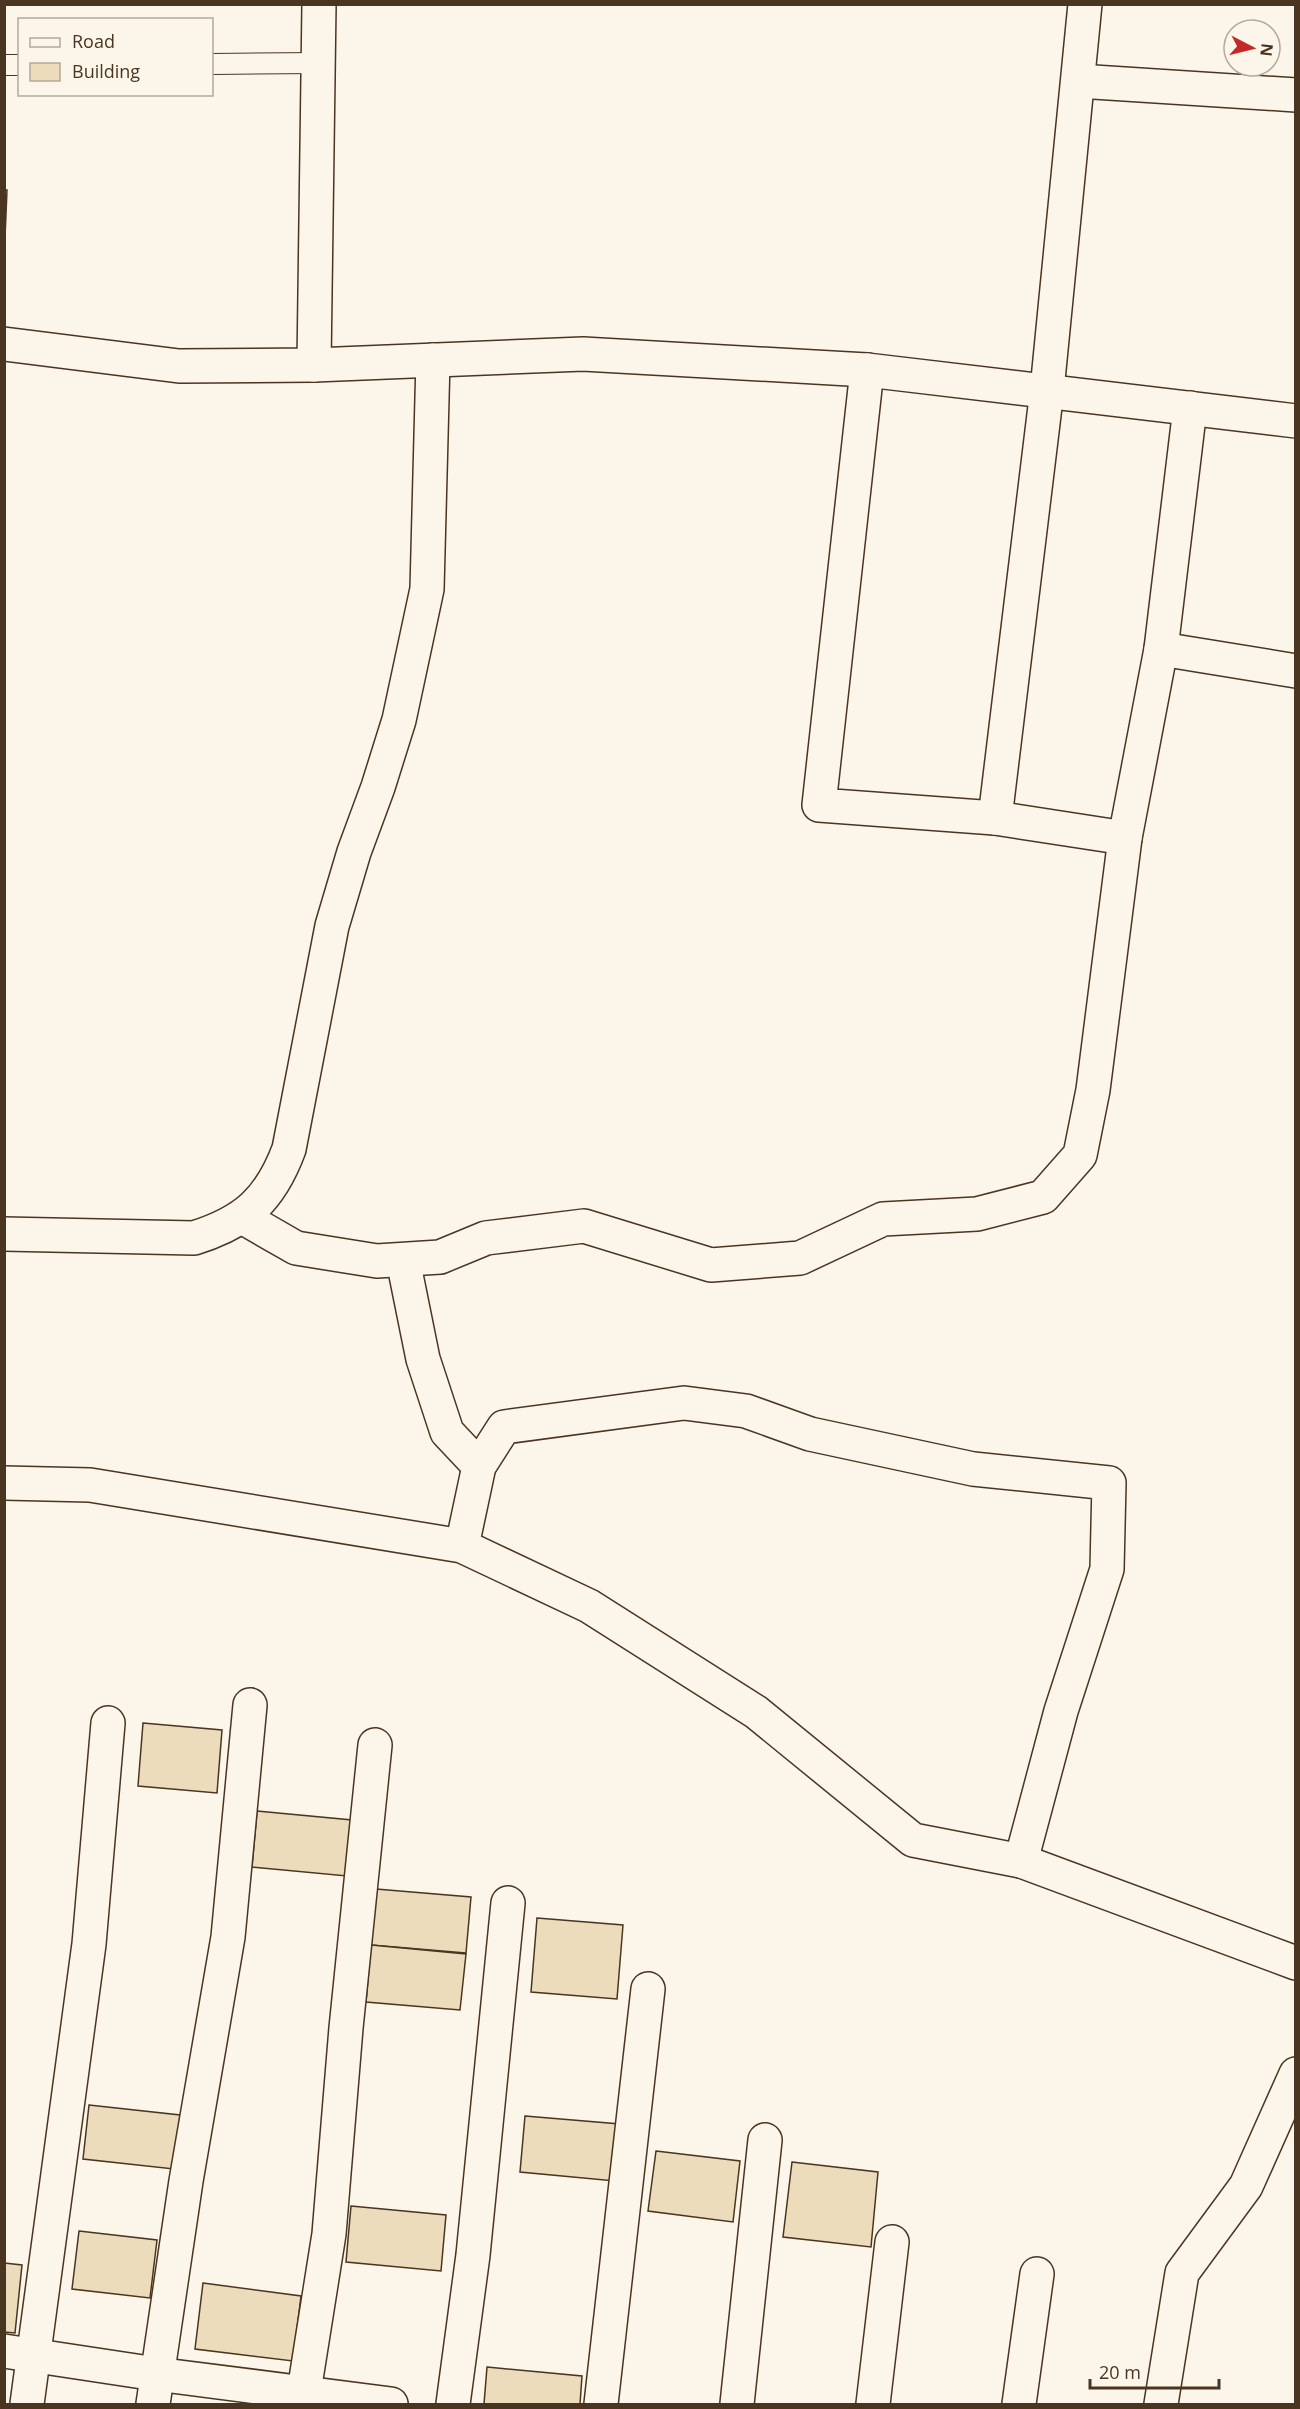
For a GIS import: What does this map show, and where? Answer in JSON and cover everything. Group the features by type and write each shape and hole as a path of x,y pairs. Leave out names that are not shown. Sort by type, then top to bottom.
{"street":[{"path":"314,365 319,4"},
{"path":"995,818 1047,390 1085,4"},
{"path":"1078,81 1296,95"},
{"path":"4,344 179,366 314,365 583,354 867,370 1296,421"},
{"path":"4,1233 194,1238 219,1230 242,1217 263,1198 279,1175 288,1149 332,926 354,852 399,720 427,589 433,360"},
{"path":"867,370 819,805 995,818 1125,838"},
{"path":"242,1217 296,1248 377,1261 440,1257 486,1238 584,1226 711,1265 800,1258 883,1220 976,1214 1042,1197 1080,1155 1093,1090 1125,838 1161,649 1190,408"},
{"path":"1161,649 1296,671"},
{"path":"403,1260 423,1359 447,1432 479,1466"},
{"path":"462,1546 479,1466 504,1427 684,1403 746,1411 810,1434 973,1469 1109,1483 1107,1569 1061,1711 1021,1861"},
{"path":"4,1483 90,1485 462,1546 589,1606 756,1713 913,1840 1021,1861 1296,1963"},
{"path":"155,2389 228,1937 250,1705"},
{"path":"27,2404 19,2353 89,1944 108,1723"},
{"path":"303,2399 329,2234 346,2028 375,1745"},
{"path":"453,2404 473,2255 508,1903"},
{"path":"601,2404 648,1989"},
{"path":"1161,2404 1182,2273 1246,2186 1296,2074"},
{"path":"737,2404 765,2140"},
{"path":"873,2404 892,2242"},
{"path":"1019,2404 1037,2274"},
{"path":"19,2353 155,2389 391,2404"}],"lane":[{"path":"213,64 319,63"}],"building":[{"path":"4,190 7,190 5,238 4,238"},
{"path":"143,1723 222,1730 217,1793 138,1786"},
{"path":"257,1811 352,1820 347,1876 252,1867"},
{"path":"376,1889 471,1897 466,1953 371,1945"},
{"path":"537,1918 623,1925 617,1999 531,1992"},
{"path":"371,1945 466,1954 460,2010 366,2002"},
{"path":"89,2105 180,2115 174,2169 83,2159"},
{"path":"525,2116 620,2124 615,2181 520,2172"},
{"path":"656,2151 740,2161 733,2222 648,2211"},
{"path":"792,2162 878,2172 871,2247 783,2237"},
{"path":"351,2206 446,2215 441,2271 346,2262"},
{"path":"79,2231 157,2240 150,2298 72,2289"},
{"path":"4,2263 22,2265 15,2333 4,2332"},
{"path":"203,2283 301,2296 293,2361 195,2349"},
{"path":"487,2367 582,2376 580,2404 484,2404"}]}
